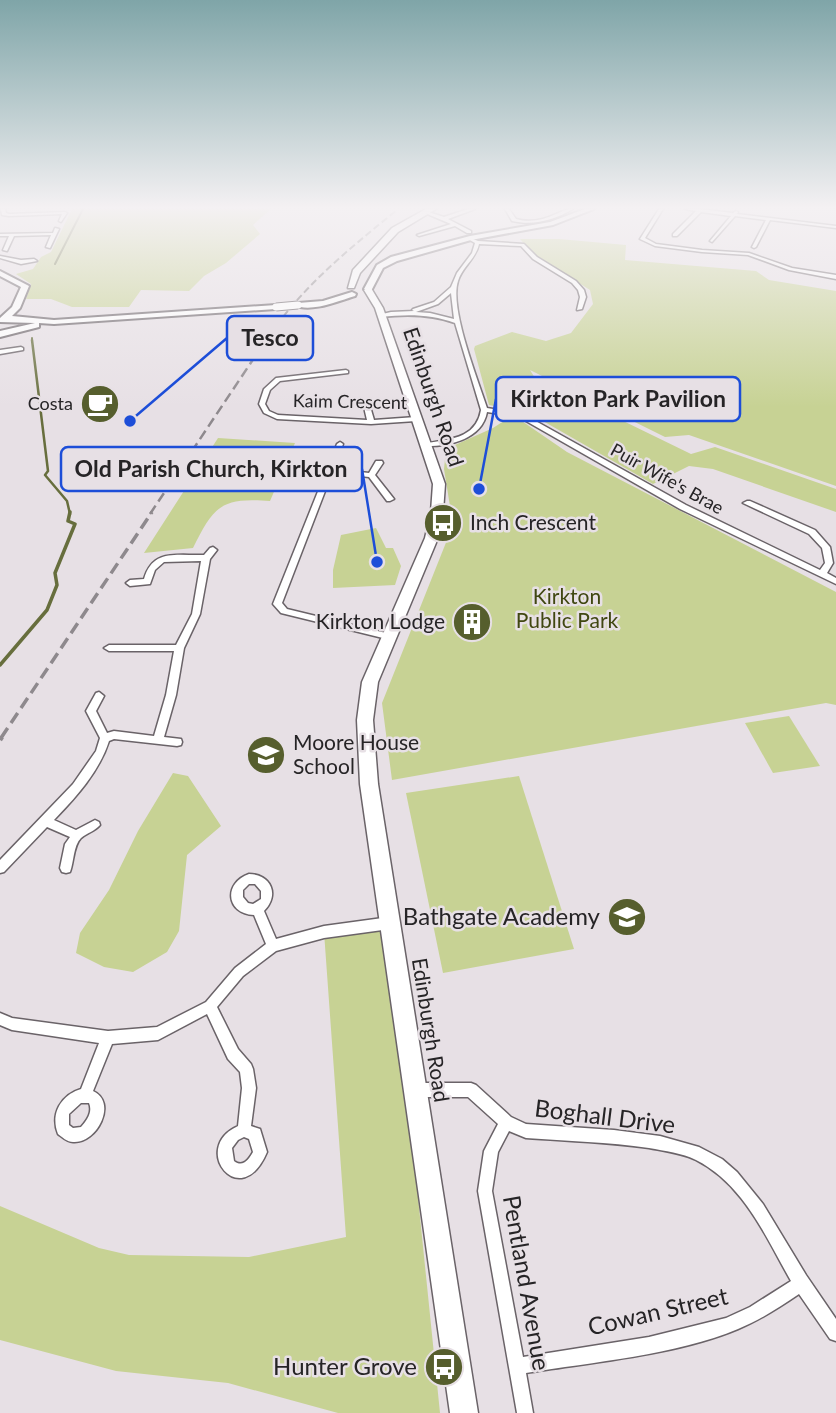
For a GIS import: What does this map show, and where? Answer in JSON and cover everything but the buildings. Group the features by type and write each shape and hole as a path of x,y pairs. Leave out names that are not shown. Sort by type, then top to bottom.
{"main road":[{"path":"2,319 16,308 25,286 4,275"},
{"path":"362,291 371,275"},
{"path":"2,319 54,322 303,306 324,303 362,291 374,275"},
{"name":"Edinburgh Road","path":"362,291 416,419 439,484 439,506 433,539 418,578 387,636 370,684 364,729 369,784 464,1413"},
{"path":"16,308 21,322"},
{"path":"3,335 21,322"}],"street":[{"path":"425,444 444,442 479,429 484,422 484,410 454,306 453,288 458,275"},
{"path":"563,275 582,290 583,298 579,309"},
{"path":"0,281 9,277"},
{"path":"411,312 436,303 453,288"},
{"path":"362,291 411,312 436,314 459,323"},
{"path":"0,352 20,349"},
{"name":"Kaim Crescent","path":"346,372 278,379 267,389 262,404 266,412 277,417 371,422 416,419"},
{"path":"366,403 371,422"},
{"name":"Puir Wife's Brae","path":"484,410 521,415 683,507 836,581"},
{"path":"340,444 277,604 284,611 387,636"},
{"path":"371,475 379,463"},
{"path":"329,471 371,475 390,499"},
{"path":"747,503 812,533 826,547 829,563 822,574"},
{"path":"130,583 147,582 151,569 162,559 209,554 196,614 179,649 171,695 158,740"},
{"path":"131,648 134,638"},
{"path":"109,648 179,649"},
{"path":"0,868 90,770 104,746 105,738 91,711 99,696"},
{"path":"105,738 114,735 177,742"},
{"path":"44,821 77,835"},
{"path":"66,868 71,844 77,835 95,825"},
{"path":"257,907 273,946"},
{"path":"0,1019 12,1024 108,1038 158,1033 210,1006 239,972 273,946 324,932 390,923"},
{"path":"210,1006 233,1054 246,1069 249,1088 244,1130"},
{"path":"85,1095 108,1038"},
{"name":"Boghall Drive","path":"417,1090 471,1090 506,1122 526,1131 666,1144 699,1154 727,1171 751,1199 801,1283 836,1333"},
{"name":"Pentland Avenue","path":"506,1122 491,1151 485,1191 526,1413"},
{"name":"Cowan Street","path":"518,1366 686,1336 728,1325 765,1307 801,1283"}],"green space":[{"path":"17,275 206,275 189,291 141,290 129,307 72,307 51,299 26,299 31,284"},
{"path":"566,275 762,275 769,280 836,291 836,486 689,435 665,437 530,370 535,378 691,454 715,447 836,489 836,512 713,469 689,466 653,484 543,421 521,411 489,405 475,346 512,332 546,341 571,333 593,304 590,290"},
{"name":"Kirkton Public Park","path":"513,415 567,452 836,592 836,705 826,703 392,780 382,703 453,525 444,469 446,449 493,428"},
{"path":"218,438 295,443 270,501 240,501 221,507 207,522 193,548 144,553"},
{"path":"376,528 386,548 393,548 401,566 395,585 333,588 333,570 341,535"},
{"path":"789,716 820,766 773,773 745,723"},
{"path":"173,773 188,776 221,826 187,855 179,931 167,952 133,972 104,967 76,953 80,933 109,890 138,831"},
{"path":"519,776 574,949 443,973 406,793"},
{"path":"390,923 440,1413 338,1413 228,1383 116,1371 0,1340 0,1206 99,1248 129,1255 249,1257 346,1237 324,932"}],"waterway":[{"path":"32,340 48,471 45,475 67,501 70,513"},
{"path":"0,665 47,610 57,585 55,573 75,524 68,521 70,513"}],"railway":[{"path":"265,342 294,304 322,275"},
{"path":"150,514 266,340"},
{"path":"1,738 152,512"}],"place":[{"name":"Costa","path":"100,404"},
{"name":"Tesco","path":"130,421"},
{"name":"Kirkton Park Pavilion","path":"479,489"},
{"name":"Inch Crescent","path":"443,523"},
{"name":"Old Parish Church, Kirkton","path":"377,562"},
{"name":"Kirkton Lodge","path":"472,622"},
{"name":"Moore House School","path":"266,755"},
{"name":"Bathgate Academy","path":"627,917"},
{"name":"Hunter Grove","path":"444,1367"}]}
